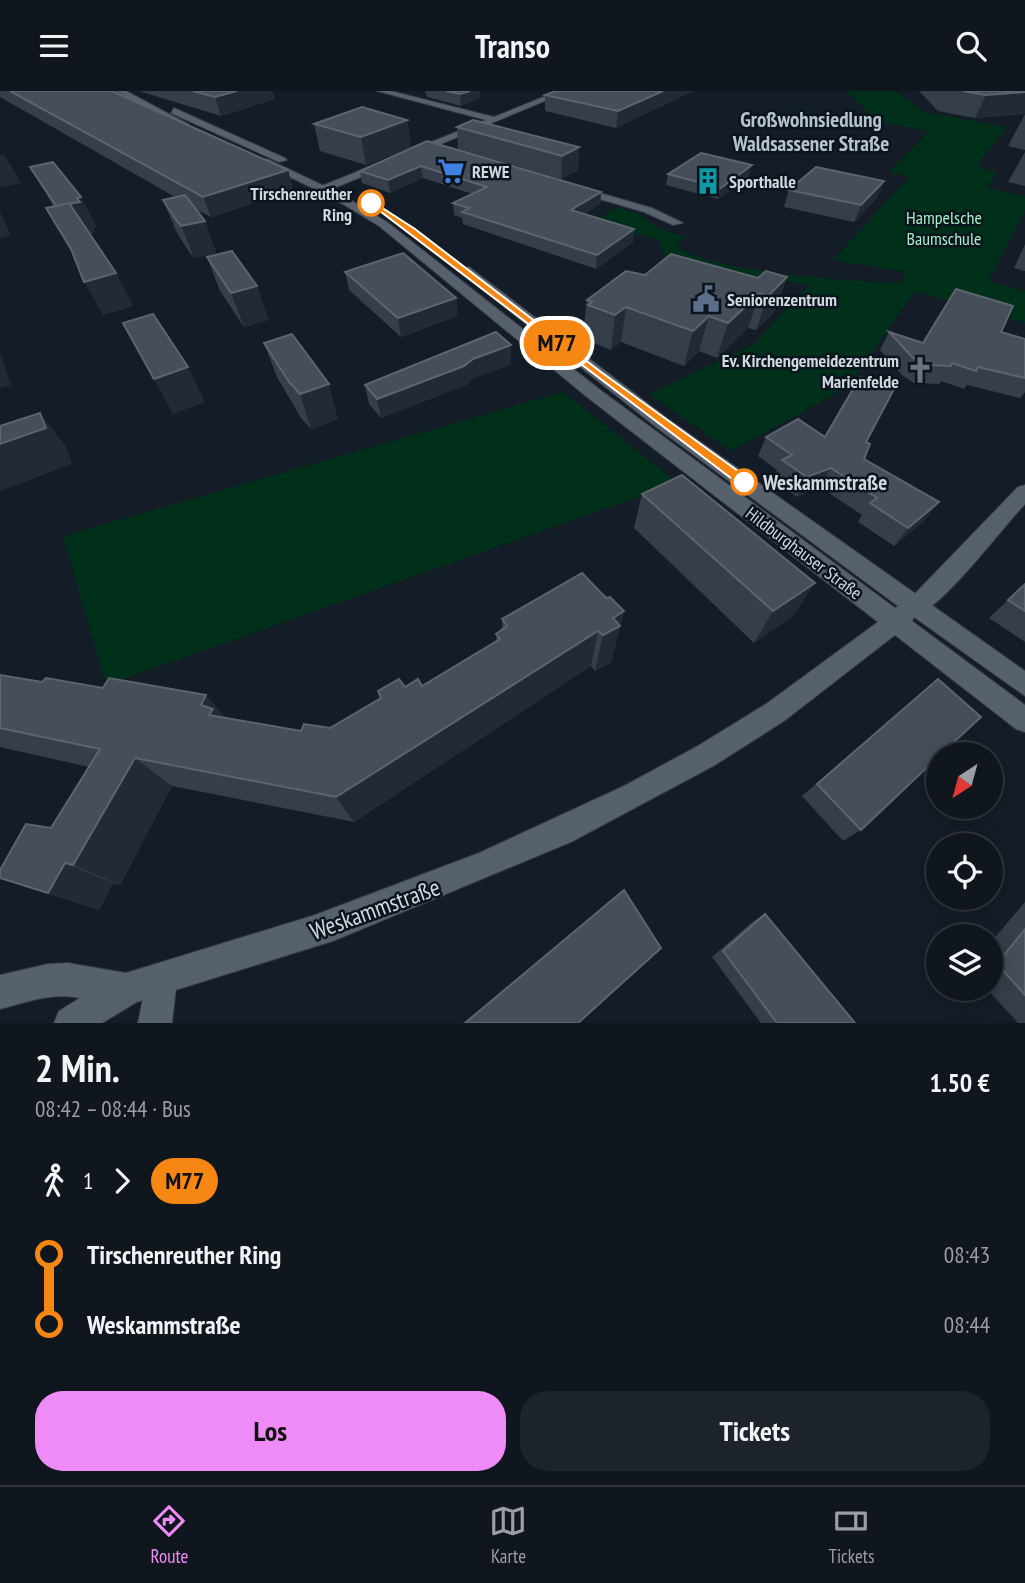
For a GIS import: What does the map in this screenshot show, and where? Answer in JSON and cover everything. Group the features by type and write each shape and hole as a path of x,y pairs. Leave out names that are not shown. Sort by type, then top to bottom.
{"main road":[{"name":"Hildburghauser Straße","path":"120,91 395,218 652,415 1025,685"},
{"name":"Hildburghauser Straße","path":"135,91 329,187 383,224 593,394 1025,720"},
{"path":"381,91 496,120"},
{"path":"329,187 565,91"},
{"path":"429,147 452,154"},
{"path":"561,185 648,210 677,223"},
{"path":"895,623 943,580 1025,492"},
{"name":"Weskammstraße","path":"71,1023 126,990 328,927 440,886 609,809 760,725 863,650 895,623"},
{"name":"Weskammstraße","path":"0,992 48,979 68,979 126,990"},
{"path":"155,1023 161,979"}],"green space":[{"name":"Hampelsche Baumschule","path":"846,91 897,91 924,112 1007,127 976,167 997,172 987,188 1025,196 1025,210 988,281 1025,291 1025,323 915,291 848,387 731,451 649,394 754,344 809,285 665,261 659,240 595,222 616,207 640,214 657,228 686,237 677,244 678,248 697,257 723,264 785,274 900,283 906,272 833,260 909,177 889,172 929,131 723,94 877,121"},
{"path":"563,392 678,483 106,685 63,536"}],"building":[{"path":"10,91 112,91 288,170 203,197"},
{"path":"193,91 237,91 215,97"},
{"path":"446,91 470,91 460,94"},
{"path":"556,91 663,91 618,111 545,95"},
{"path":"963,91 1025,91 1025,92 986,95"},
{"path":"362,107 407,120 361,137 314,124"},
{"path":"473,120 579,147 562,156 457,127"},
{"path":"427,141 601,192 571,210 634,229 597,255 462,212 469,208 453,203 487,187 421,166 388,180 360,171"},
{"path":"701,153 752,165 721,188 668,174"},
{"path":"53,162 81,197 77,198 80,202 56,206 30,167"},
{"path":"816,167 884,181 861,205 789,190"},
{"path":"185,195 205,221 181,226 163,200"},
{"path":"69,203 116,273 84,282 71,249 46,208"},
{"path":"232,251 257,286 231,293 207,257"},
{"path":"403,253 456,298 398,318 345,272"},
{"path":"671,254 758,278 766,271 787,277 768,296 760,293 728,323 709,316 693,331 626,307 615,315 588,305 592,302 587,300 626,271 645,275"},
{"path":"956,289 1013,306 1001,332 1025,339 1025,378 978,367 976,371 952,363 951,366 925,365 913,358 889,332 923,343"},
{"path":"153,314 188,367 154,379 123,323"},
{"path":"496,332 511,345 377,399 365,385"},
{"path":"292,334 329,384 300,394 289,382 264,343"},
{"path":"860,377 894,389 866,442 870,444 864,459 939,502 908,528 870,503 877,498 831,468 807,477 782,460 792,455 766,437 798,419 825,437"},
{"path":"40,413 46,428 0,444 0,426"},
{"path":"682,475 815,583 773,611 642,494"},
{"path":"582,573 606,598 610,597 624,611 613,618 620,626 603,635 598,631 336,797 135,758 73,865 65,863 48,893 0,878 0,870 26,824 51,828 100,749 0,728 0,675 42,682 46,678 103,688 109,678 206,695 201,705 213,709 209,715 301,731 304,724 330,728 381,698 378,691 399,679 405,687 418,679 422,686 500,639 496,634 507,626 502,619"},
{"path":"1025,584 1025,611 1008,600"},
{"path":"938,679 981,717 954,742 926,742 926,768 861,830 817,784"},
{"path":"624,890 661,948 578,1023 465,1023"},
{"path":"765,914 855,1023 777,1023 723,951"},
{"path":"1025,929 1025,995 1003,971 1003,956"}],"bus line":[{"name":"M77","path":"371,203 395,218 597,374 744,482"}],"place":[{"name":"REWE","path":"451,171"},
{"name":"Sporthalle","path":"708,181"},
{"name":"Tirschenreuther Ring","path":"371,203"},
{"name":"Seniorenzentrum","path":"706,299"},
{"name":"Ev. Kirchengemeidezentrum Marienfelde","path":"920,370"},
{"name":"Weskammstraße","path":"744,482"}],"district":[{"name":"Großwohnsiedlung Waldsassener Straße","path":"811,131"}]}
